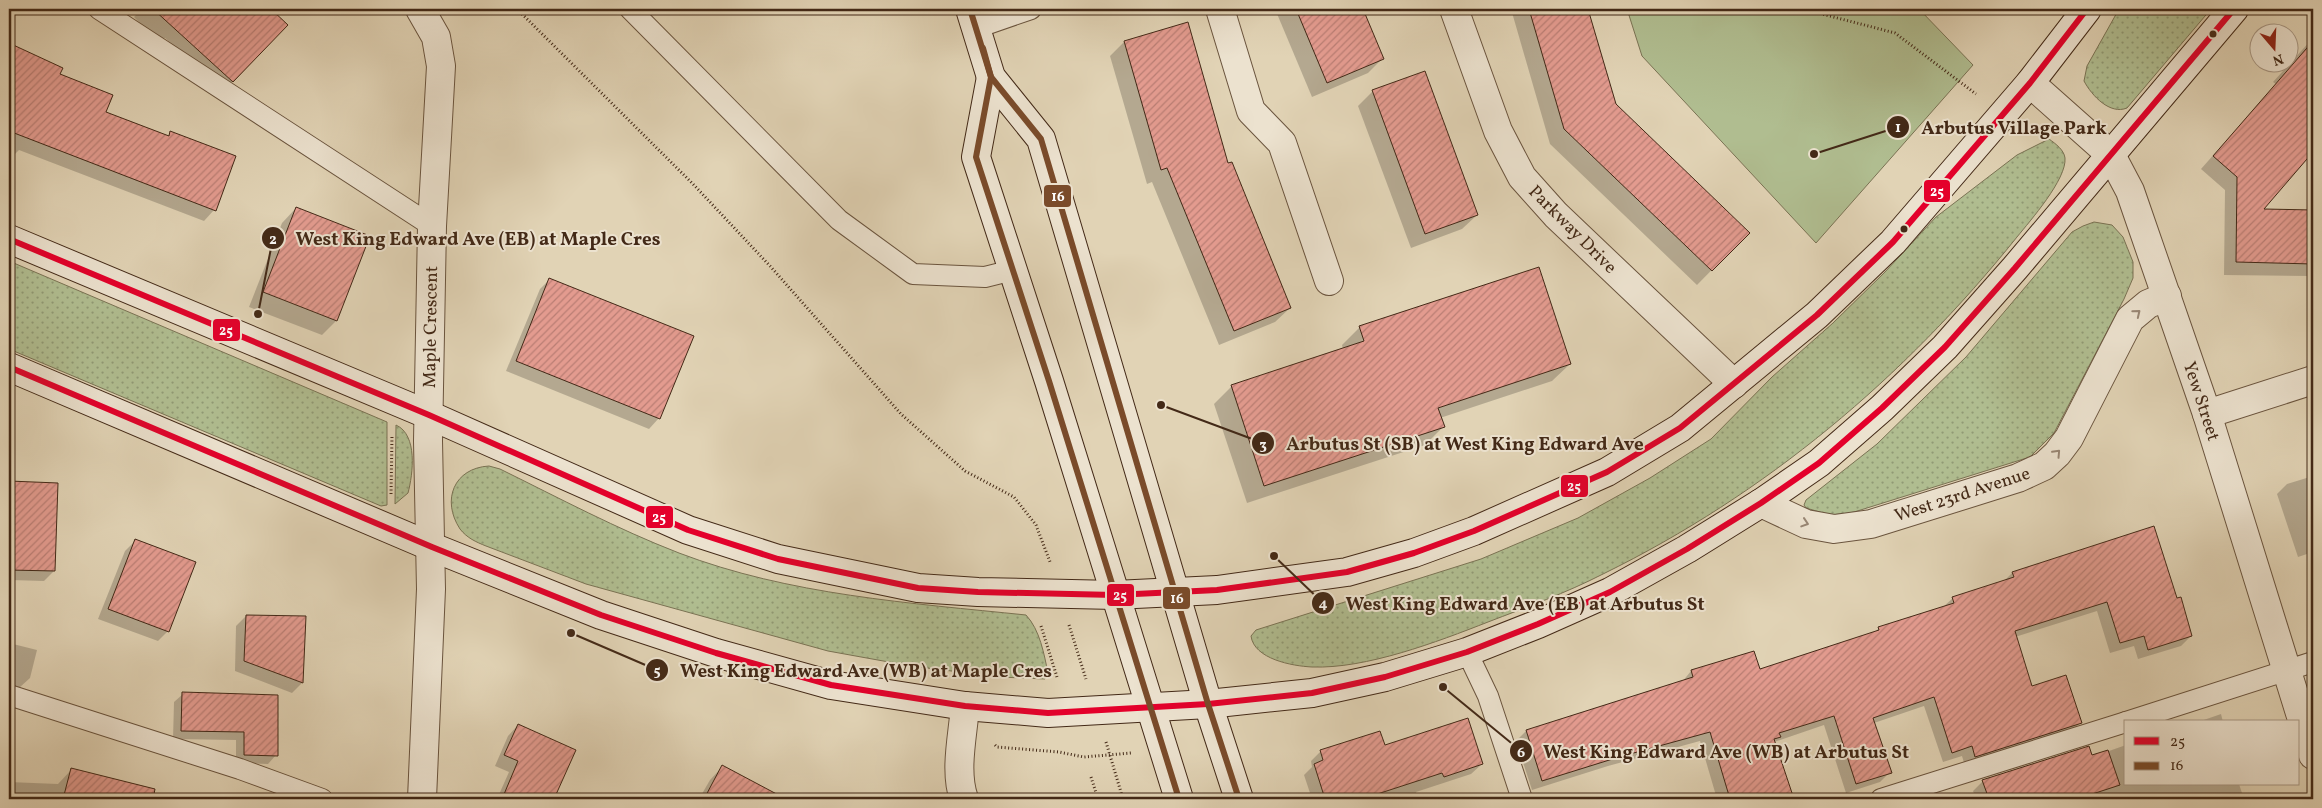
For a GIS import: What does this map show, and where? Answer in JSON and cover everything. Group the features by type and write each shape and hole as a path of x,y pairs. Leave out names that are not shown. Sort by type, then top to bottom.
{"main road":[{"name":"Maple Crescent","path":"420,9 436,37 441,66 432,226 429,415 432,547 422,799"},
{"path":"1220,9 1252,111 1282,143 1328,281"},
{"name":"Parkway Drive","path":"1454,9 1498,130 1522,177 1556,216 1734,384"},
{"path":"9,239 429,415 688,530 778,559 918,588 1030,595 1115,595 1217,590 1347,572 1414,553 1474,531 1607,472 1680,428 1818,315 1893,242 2030,83 2087,9"},
{"path":"9,367 432,547 601,615 716,653 831,686 966,706 1048,713 1208,704 1312,693 1385,677 1467,652 1538,624 1610,592 1687,549 1761,503 1819,463 1882,408 1946,347 2234,9"},
{"path":"973,18 991,76 1041,140 1208,704 1239,799"},
{"path":"991,76 976,157 1179,799"},
{"name":"Yew Street","path":"2030,83 2111,155 2130,191 2207,414 2313,755"},
{"name":"West 23rd Avenue","path":"1761,503 1806,524 1834,529 1870,524 2018,478 2044,466 2057,454 2069,438 2130,319 2148,304 2167,296"},
{"path":"2207,414 2313,380"},
{"path":"964,799 961,791 960,757 966,706"}],"lane":[{"path":"99,9 432,226"},
{"path":"630,9 839,220 912,274 985,277 1013,270"},
{"path":"973,18 1031,9"},
{"path":"1467,652 1488,696 1522,799"},
{"path":"2132,720 2313,662"},
{"path":"9,695 240,769 322,799"},
{"path":"1880,799 2124,723"}],"path":[{"path":"517,9 693,184 770,266 901,414 965,471 1014,497 1036,525 1052,569"},
{"path":"1803,9 1895,33 1980,97"},
{"path":"391,495 392,430"},
{"path":"1040,623 1058,677"},
{"path":"1069,624 1085,675"},
{"path":"1104,736 1123,799"},
{"path":"1091,777 1098,799"}],"green space":[{"path":"1627,9 1919,9 1973,65 1816,243 1642,56"},
{"path":"2119,9 2211,9 2127,108 2114,109 2102,103 2084,81 2087,66"},
{"path":"2049,139 2059,147 2065,158 2060,177 2038,211 1973,289 1928,338 1829,428 1776,469 1721,507 1663,542 1575,587 1468,630 1401,653 1355,664 1312,667 1275,660 1266,656 1254,644 1251,636 1256,630 1481,559 1578,518 1650,478 1711,439 1772,377 1833,323 1885,272 1936,217 2017,155"},
{"path":"2094,222 2112,225 2123,237 2133,262 2133,278 2124,299 2054,433 2030,457 1851,513 1830,515 1806,508 1804,505 1806,500 1877,444 1966,357 2072,232"},
{"path":"9,261 387,422 387,505 381,506 9,349"},
{"path":"396,425 408,437 411,446 412,466 408,493 395,504"},
{"path":"489,466 500,469 633,534 679,553 763,579 850,595 1026,615 1038,635 1048,673 1045,679 1000,677 911,666 828,651 586,584 479,543 460,529 454,518 452,507 454,487 459,479 467,473 477,468"}],"building":[{"path":"153,9 271,9 288,25 233,82"},
{"path":"1296,9 1363,9 1384,59 1327,83"},
{"path":"1529,9 1588,9 1616,104 1750,233 1712,271 1564,129"},
{"path":"1188,22 1228,163 1232,162 1291,308 1234,331 1167,168 1161,170 1124,41"},
{"path":"2313,41 2313,152 2264,209 2313,210 2313,264 2236,262 2237,177 2213,156 2286,72 2300,72 2300,56"},
{"path":"9,43 63,68 60,74 113,95 106,112 169,136 170,131 236,156 216,211 9,131"},
{"path":"1425,71 1478,215 1425,234 1372,90"},
{"path":"296,207 370,236 337,321 263,292"},
{"path":"1539,267 1571,364 1438,408 1445,427 1264,486 1231,385 1364,341 1359,326"},
{"path":"549,278 694,336 660,419 516,361"},
{"path":"9,481 58,483 55,571 9,570"},
{"path":"2154,526 2177,598 2181,597 2192,636 2148,650 2144,636 2120,643 2107,602 2015,631 2032,686 2066,675 2082,723 1975,757 1972,746 1952,753 1934,697 1873,718 1892,773 1856,784 1834,716 1779,733 1781,737 1774,739 1794,799 1730,799 1710,732 1542,781 1526,730 1693,677 1691,670 1754,651 1760,669 1879,630 1878,627 1954,603 1952,597 2014,577 2012,572"},
{"path":"135,539 196,562 169,632 108,609"},
{"path":"246,615 306,616 303,683 244,661"},
{"path":"182,692 278,695 278,756 244,755 244,732 181,731"},
{"path":"1468,718 1483,764 1444,777 1442,773 1362,799 1325,799 1314,764 1323,760 1320,750 1380,731 1385,745"},
{"path":"518,724 576,750 554,799 502,799 518,761 504,755"},
{"path":"2089,746 2092,755 2108,750 2120,785 2077,799 1989,799 1982,780"},
{"path":"722,765 786,799 704,799"},
{"path":"71,768 155,789 153,799 63,799"}],"transit line":[{"name":"16","path":"970,9 991,77 1041,139 1208,704 1239,799"},
{"name":"25","path":"9,239 429,415 688,530 778,559 918,588 978,592 1115,595 1217,590 1347,572 1414,553 1474,531 1607,472 1680,428 1817,315 1893,242 2030,83 2087,9"},
{"name":"25","path":"9,367 432,547 601,615 716,653 831,685 965,706 1048,713 1208,704 1312,693 1385,677 1467,652 1538,624 1610,592 1687,549 1761,503 1819,463 1882,408 1945,347 2015,268 2234,9"},
{"name":"16","path":"983,48 991,77 976,157 1049,381 1179,799"}],"place":[{"name":"Arbutus Village Park","path":"1814,154"},
{"name":"West King Edward Ave (EB) at Maple Cres","path":"258,314"},
{"name":"Arbutus St (SB) at West King Edward Ave","path":"1161,405"},
{"name":"West King Edward Ave (EB) at Arbutus St","path":"1274,556"},
{"name":"West King Edward Ave (WB) at Maple Cres","path":"571,633"},
{"name":"West King Edward Ave (WB) at Arbutus St","path":"1443,687"}]}
